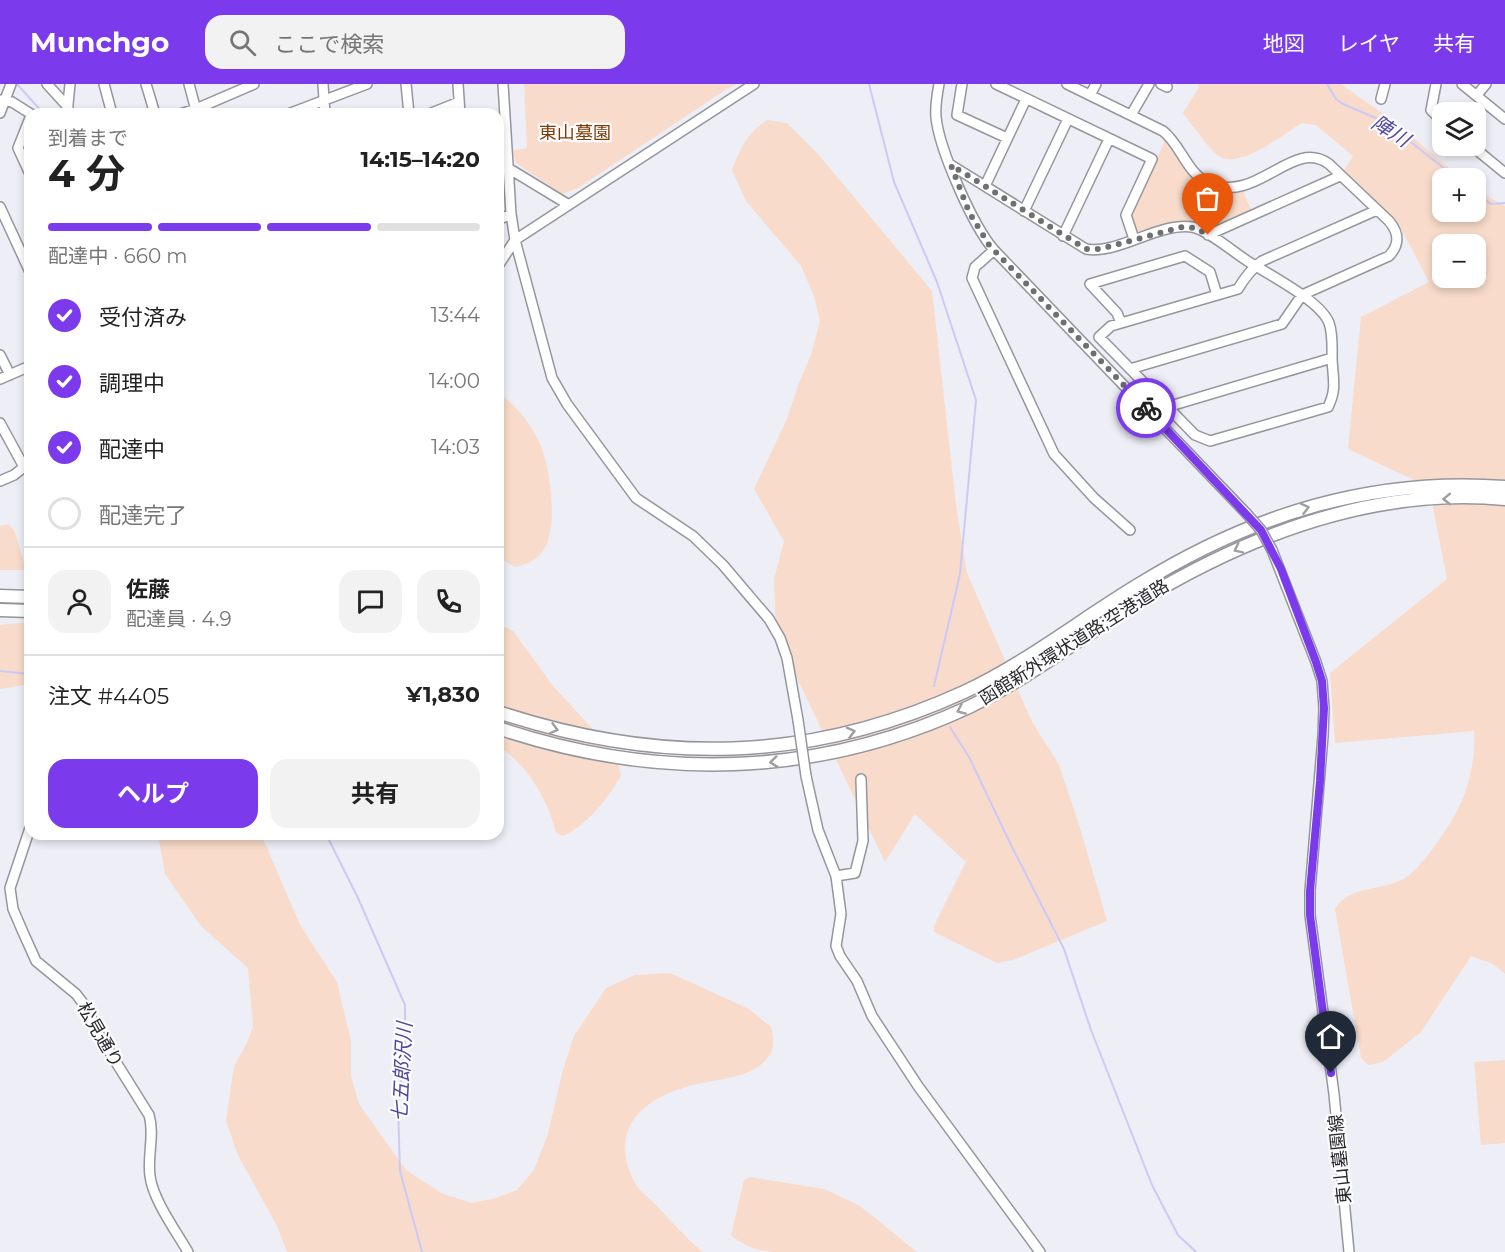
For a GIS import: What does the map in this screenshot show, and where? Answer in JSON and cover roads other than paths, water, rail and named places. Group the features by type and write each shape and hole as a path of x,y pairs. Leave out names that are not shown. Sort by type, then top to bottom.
{"highway":[{"name":"函館新外環状道路;空港道路","path":"504,714 587,736 632,745 675,749 765,747 850,733 920,710 983,682 1032,654 1187,555 1243,529 1299,509 1370,492 1440,485 1505,487"},
{"name":"函館新外環状道路;空港道路","path":"504,730 596,755 674,765 717,766 766,763 813,757 854,748 925,726 980,701 1041,666 1142,600 1192,571 1249,543 1302,524 1363,508 1418,499 1505,499"},
{"path":"0,596 24,597"},
{"path":"0,610 24,611"}],"street":[{"path":"0,113 2,101 11,84"},
{"path":"47,84 66,108"},
{"path":"68,108 70,84"},
{"path":"104,84 110,108"},
{"path":"146,84 152,108"},
{"path":"189,84 195,108"},
{"path":"204,108 254,84"},
{"path":"323,84 324,108"},
{"path":"303,108 367,84"},
{"path":"406,84 408,108"},
{"path":"458,84 460,108"},
{"path":"503,84 511,214 515,240 552,378 567,404 636,498 693,536 723,565 769,619 780,638 787,658 806,776 818,830 836,876 840,914 836,946 840,956 856,981 872,1016 918,1086 1040,1252"},
{"path":"504,257 515,240 754,84"},
{"name":"東山墓園線","path":"939,84 936,106 937,121 951,165 975,225 993,250 1261,530 1272,550 1316,662 1322,681 1323,727 1310,915 1334,1094 1349,1252"},
{"path":"962,84 957,115 1007,138"},
{"path":"996,84 1152,159 1126,215 1134,239"},
{"path":"1066,84 1167,134 1195,173 1206,182 1217,186 1231,188 1255,182 1292,161 1310,156 1324,161 1396,230 1397,241 1394,251 1389,256 1302,296 1282,324 1130,369"},
{"path":"1090,95 1096,84"},
{"path":"1131,115 1149,84"},
{"path":"1381,99 1384,84"},
{"path":"1433,102 1436,84"},
{"path":"1462,84 1505,119"},
{"path":"1477,95 1486,84"},
{"path":"985,186 1026,99"},
{"path":"2,101 12,102 24,111"},
{"path":"444,108 459,102"},
{"path":"1024,211 1068,119"},
{"path":"24,133 18,148 24,161"},
{"path":"1063,236 1109,139"},
{"path":"1484,156 1505,173"},
{"path":"951,165 1081,247 1094,250 1182,227 1196,228 1208,235 1255,266 1317,306 1328,320 1331,335 1334,394 1328,408 1210,441 1195,435 1099,337 1111,326 1238,289 1248,272 1255,266 1262,261 1377,210"},
{"path":"508,168 569,205"},
{"path":"1208,235 1341,176"},
{"path":"504,189 510,191"},
{"path":"0,207 24,259"},
{"path":"504,217 511,214"},
{"path":"993,250 975,267 972,278 1054,453 1094,498 1130,530"},
{"path":"1121,323 1117,313 1090,284 1185,256 1210,272 1216,296"},
{"path":"0,355 10,375"},
{"path":"1167,407 1332,358"},
{"path":"0,379 24,369"},
{"path":"0,481 14,475 24,467 1,426"},
{"path":"836,876 855,873 863,841 861,779"},
{"name":"松見通り","path":"26,840 10,888 13,909 36,961 76,994 86,1007 99,1035 149,1115 152,1123 149,1166 152,1189 188,1252"}],"waterway":[{"name":"七五郎沢川","path":"17,84 39,108"},
{"path":"869,84 894,182 937,282 976,400 960,574 934,686"},
{"name":"陣川","path":"1327,84 1336,99 1378,119 1397,131 1443,168"},
{"name":"陣川","path":"1486,200 1491,204 1505,203"},
{"path":"0,671 24,673"},
{"path":"950,727 969,757 1064,949 1091,1030 1152,1185 1178,1235 1196,1252"},
{"name":"七五郎沢川","path":"329,840 358,898 405,1005 405,1051 398,1106 400,1171 422,1252"}],"park label":[{"name":"東山墓園","path":"575,133"}]}
